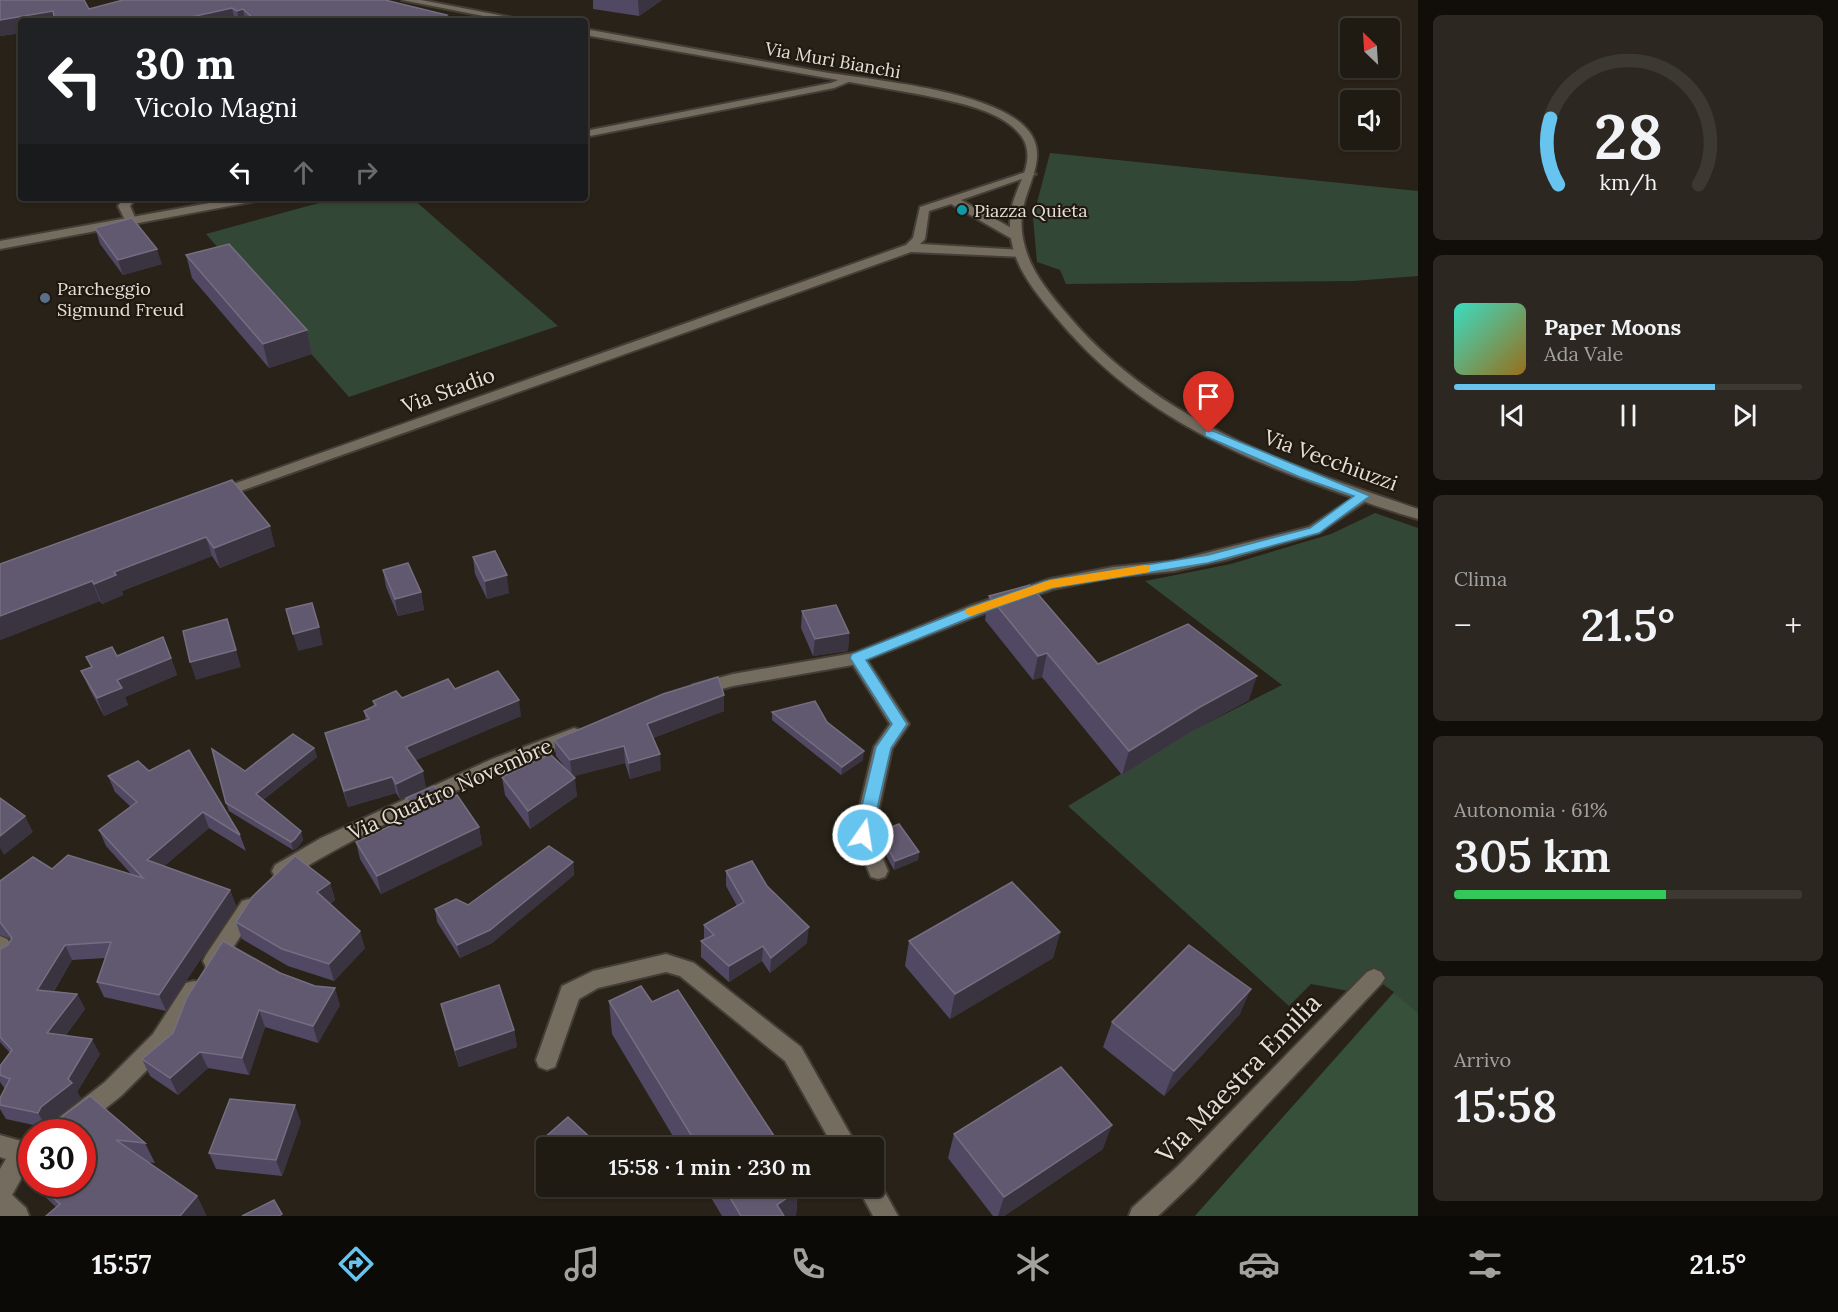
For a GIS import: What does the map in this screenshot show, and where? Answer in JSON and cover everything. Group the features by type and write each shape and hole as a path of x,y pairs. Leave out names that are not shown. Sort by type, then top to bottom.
{"street":[{"path":"406,0 507,18"},
{"name":"Via Muri Bianchi","path":"588,33 946,98 1004,118 1016,125 1028,141 1033,162 1030,174"},
{"path":"588,133 834,85 848,79"},
{"path":"910,248 919,239 924,209 1030,174"},
{"path":"1021,254 1015,215 1030,174"},
{"path":"952,200 1018,237"},
{"path":"128,201 124,206 131,222"},
{"path":"0,245 240,201"},
{"name":"Via Stadio","path":"202,500 910,248 1021,254"},
{"name":"Via Vecchiuzzi","path":"1021,254 1064,321 1090,350 1140,391 1173,414 1227,443 1364,496 1418,514"},
{"path":"688,692 732,680 857,658 976,610 1050,584 1113,572 1184,564 1314,530 1364,496"},
{"path":"857,658 900,724 883,747 863,835 878,871"},
{"name":"Via Quattro Novembre","path":"75,1119 113,1089 161,1041 234,948 257,895 287,866 328,843 467,779 594,728"},
{"path":"0,945 8,953 0,958"},
{"path":"547,1060 570,993 593,980 666,963 687,969 793,1054 841,1137"},
{"name":"Via Maestra Emilia","path":"1141,1216 1186,1174 1374,978"},
{"path":"0,1193 18,1149"},
{"path":"875,1197 886,1216"},
{"path":"0,1201 17,1216"}],"green space":[{"path":"1050,153 1418,191 1418,276 1353,281 1066,284 1060,270 1037,262 1033,218"},
{"path":"326,201 415,201 558,326 349,397 206,234"},
{"path":"1375,513 1418,528 1418,1216 1195,1216 1394,992 1365,972 1349,991 1311,984 1289,1006 1068,806 1192,731 1282,685 1145,581 1231,564 1331,534"},
{"path":"1394,993 1418,1013 1418,1216 1195,1216"}],"building":[{"path":"0,0 84,0 89,9 123,0 385,0 447,15 443,18 253,18 243,9 237,11 232,8 187,18 54,18 53,11 0,20"},
{"path":"132,218 157,249 118,260 95,228"},
{"path":"229,244 307,330 263,344 186,255"},
{"path":"232,480 270,526 214,548 206,537 114,572 116,575 94,584 92,581 0,616 0,564"},
{"path":"495,551 507,575 485,581 473,557"},
{"path":"408,563 421,592 395,599 383,570"},
{"path":"1030,585 1098,664 1188,624 1257,676 1200,707 1129,751 1047,653 1038,656 989,596"},
{"path":"312,603 319,627 293,634 286,609"},
{"path":"836,605 849,633 815,639 802,611"},
{"path":"227,619 236,650 190,662 183,631"},
{"path":"163,637 171,658 117,680 122,688 97,698 81,671 92,667 86,657 112,647 117,656"},
{"path":"498,671 519,700 406,747 423,771 396,784 392,777 344,791 325,733 369,719 364,711 376,705 373,701 396,691 402,698 448,679 455,689"},
{"path":"718,677 724,695 647,724 660,754 629,763 624,746 570,760 554,740 663,694"},
{"path":"815,701 827,722 864,751 842,767 772,712"},
{"path":"293,734 314,748 256,794 301,831 291,842 226,803 212,749 245,771"},
{"path":"189,750 240,835 203,812 147,860 230,890 159,995 97,982 111,942 65,945 37,990 77,994 47,1033 92,1039 68,1079 72,1083 41,1107 38,1113 0,1105 0,1098 10,1079 0,1075 0,1066 12,1050 0,1037 0,949 8,945 12,938 0,922 0,881 33,857 52,869 68,855 143,878 99,830 137,802 108,776 138,761 149,771"},
{"path":"550,754 575,778 528,811 502,777"},
{"path":"434,786 444,801 457,795 479,827 377,876 356,842 416,814 406,798"},
{"path":"0,798 25,816 0,836"},
{"path":"899,824 919,852 895,861 879,832"},
{"path":"549,846 573,862 490,930 457,945 435,909 456,899 468,905"},
{"path":"295,856 330,883 317,892 360,931 329,964 282,949 236,922 252,897"},
{"path":"752,861 767,886 809,927 771,958 763,946 729,966 701,941 714,935 704,925 744,902 726,871"},
{"path":"1012,882 1060,932 955,994 909,941"},
{"path":"223,941 280,973 315,986 335,988 313,1026 259,1010 242,1058 200,1052 170,1078 142,1059 173,1033 187,997"},
{"path":"1189,945 1251,989 1174,1071 1112,1022"},
{"path":"499,985 514,1030 455,1050 441,1004"},
{"path":"641,986 652,1002 678,990 775,1137 692,1137 609,1001"},
{"path":"1061,1067 1112,1125 1004,1197 954,1134"},
{"path":"90,1096 145,1143 116,1140 197,1196 180,1216 46,1216 60,1204 52,1197 96,1197 96,1119 60,1119"},
{"path":"230,1099 295,1105 276,1160 209,1153"},
{"path":"568,1117 590,1137 545,1137"},
{"path":"730,1197 788,1197 777,1205 784,1216 741,1216"},
{"path":"274,1200 282,1214 279,1216 242,1216"}],"slow traffic":[{"path":"971,612 1050,584 1113,572 1145,569"}],"place":[{"name":"Piazza Quieta","path":"962,210"},
{"name":"Parcheggio Sigmund Freud","path":"45,298"}],"route":[{"path":"863,835 883,747 900,724 857,658 976,610 1050,584 1113,572 1173,566 1208,559 1314,530 1364,496 1227,443 1209,433"}]}
